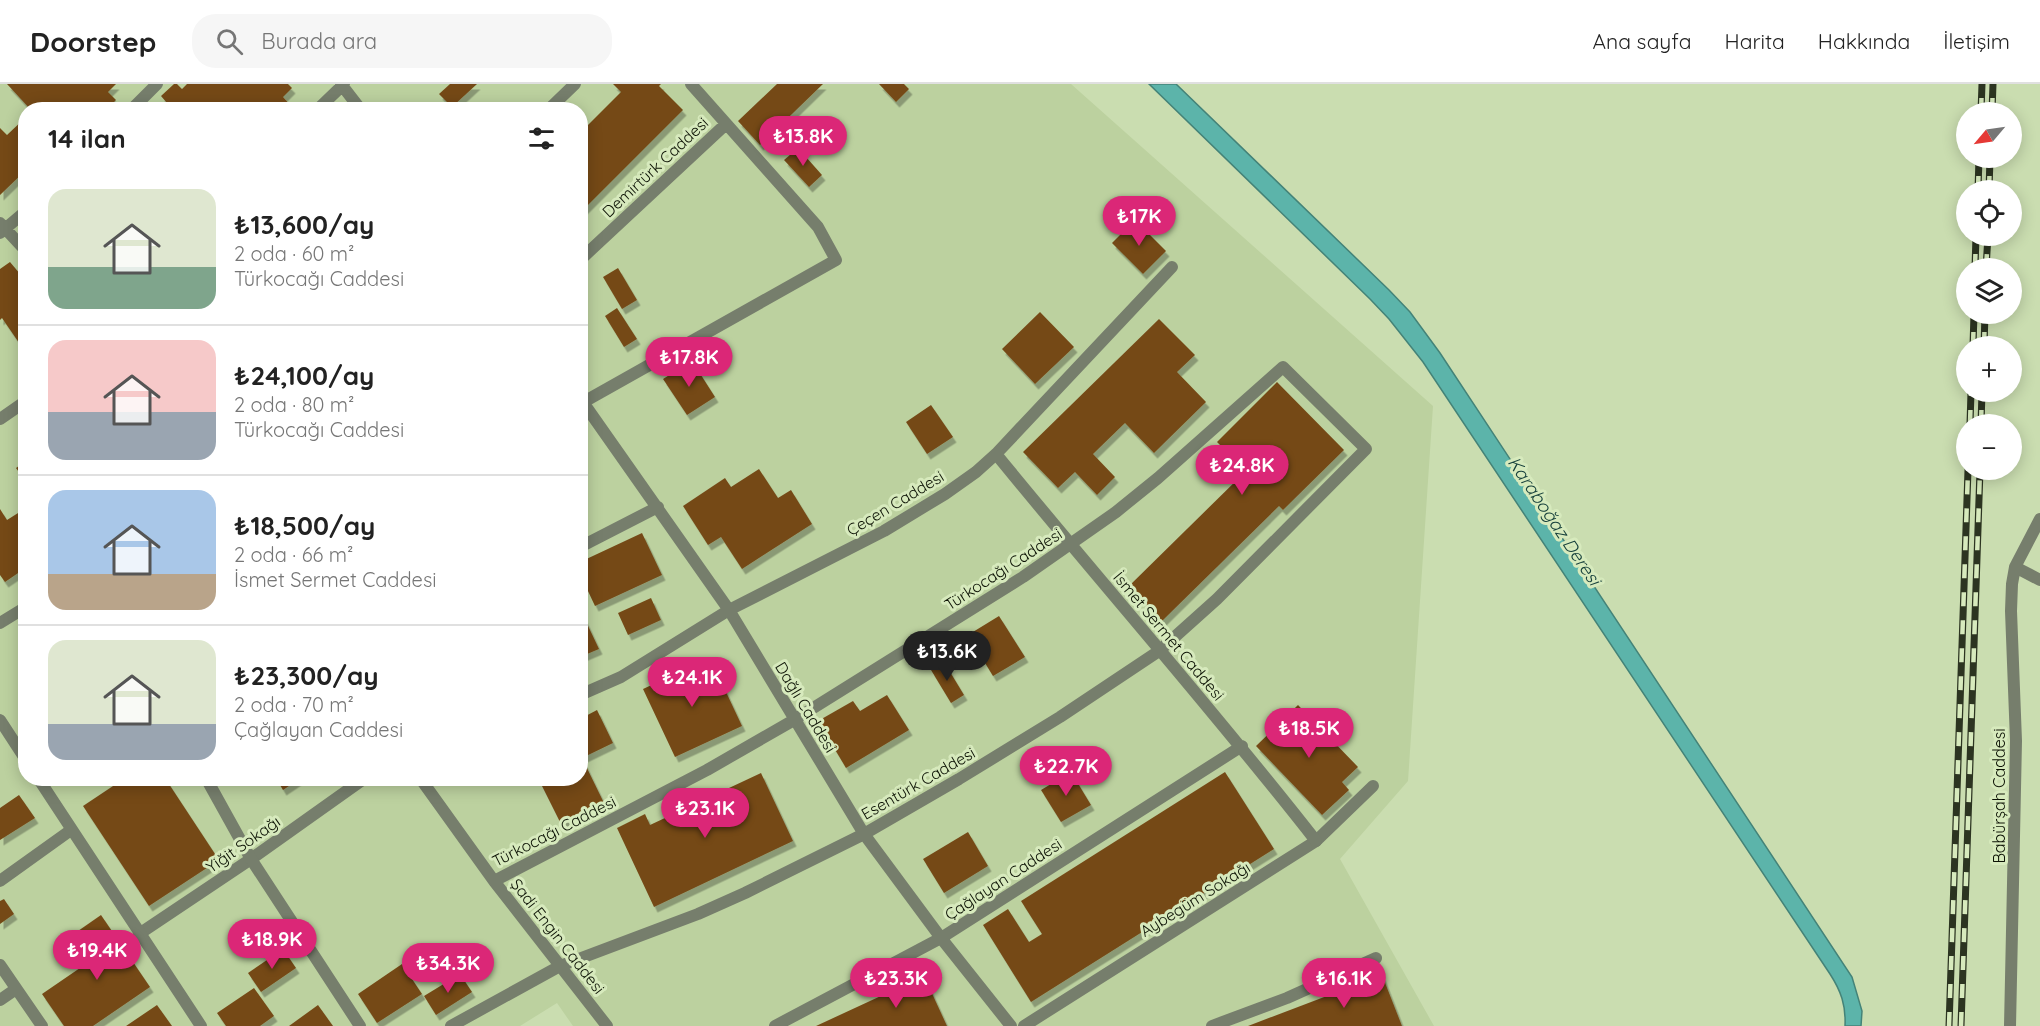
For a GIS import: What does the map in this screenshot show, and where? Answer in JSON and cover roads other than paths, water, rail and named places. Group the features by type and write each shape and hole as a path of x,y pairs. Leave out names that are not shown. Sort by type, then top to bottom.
{"street":[{"path":"139,102 158,84"},
{"path":"325,102 343,84 355,102"},
{"path":"556,102 575,84"},
{"path":"588,399 836,260 818,226 691,84"},
{"name":"Demirtürk Caddesi","path":"588,253 726,124"},
{"path":"18,217 2,229 18,244"},
{"name":"Çeçen Caddesi","path":"588,691 621,677 729,610 884,531 976,472 996,454 1172,267"},
{"name":"Esentürk Caddesi","path":"451,1026 560,966 698,914 864,834 1060,717 1159,651 1217,599 1366,449 1283,367"},
{"name":"Türkocağı Caddesi","path":"494,881 707,770 794,720 1023,577 1070,545 1158,478 1283,367"},
{"path":"0,419 18,407"},
{"name":"Dağlı Caddesi","path":"588,410 729,610 864,834 940,938 1011,1026"},
{"name":"İsmet Sermet Caddesi","path":"996,454 1159,651 1242,746 1316,841"},
{"path":"588,543 658,507"},
{"path":"2040,519 2015,567 2040,580"},
{"name":"Babürşah Caddesi","path":"2010,1026 2016,752 2011,611 2015,567"},
{"path":"0,622 18,612"},
{"path":"0,720 18,748"},
{"name":"Çağlayan Caddesi","path":"775,1026 940,938 1242,746"},
{"path":"43,786 201,1026"},
{"path":"210,786 251,859 360,1026"},
{"name":"Yiğit Sokağı","path":"139,934 251,859 354,786"},
{"name":"Şadi Engin Caddesi","path":"426,786 494,881 607,1026"},
{"name":"Aybegüm Sokağı","path":"1024,1026 1316,841 1373,786"},
{"path":"0,881 71,831"},
{"path":"1212,1026 1287,998 1376,958"},
{"path":"0,965 42,1026"},
{"path":"0,1000 16,989"}],"water":[{"path":"1149,84 1176,84 1410,312 1440,353 1852,977 1862,1011 1861,1026 1845,1026 1842,998 1830,974 1423,362 1370,299"}],"railway":[{"path":"1981,102 1982,84"},
{"path":"1992,102 1993,84"},
{"path":"1978,180 1979,168"},
{"path":"1989,180 1990,168"},
{"path":"1975,258 1976,246"},
{"path":"1987,246 1987,258"},
{"path":"1973,336 1974,324"},
{"path":"1984,336 1985,324"},
{"path":"1970,414 1971,402"},
{"path":"1981,414 1982,402"},
{"path":"1949,1026 1968,480"},
{"path":"1961,1026 1980,480"}],"water label":[{"name":"Karaboğaz Deresi","path":"1554,521"}]}
